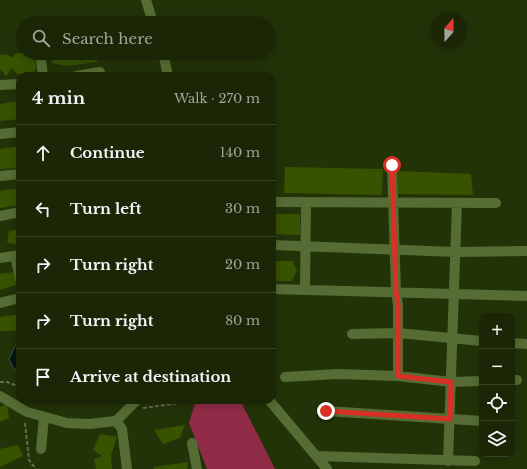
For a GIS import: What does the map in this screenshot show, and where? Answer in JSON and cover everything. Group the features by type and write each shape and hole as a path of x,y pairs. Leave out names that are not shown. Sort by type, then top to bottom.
{"street":[{"path":"146,0 151,16"},
{"path":"41,60 42,72"},
{"path":"165,60 167,72"},
{"path":"0,85 16,84"},
{"path":"0,134 16,132"},
{"path":"392,165 394,249 398,305 398,376"},
{"path":"0,176 16,174"},
{"path":"276,202 496,203"},
{"path":"305,290 307,268 305,246 306,202"},
{"path":"448,461 457,203"},
{"path":"0,216 16,213"},
{"path":"276,245 456,252 527,251"},
{"path":"0,258 16,256"},
{"path":"276,289 527,296"},
{"path":"0,303 16,299"},
{"path":"352,334 398,333 479,341"},
{"path":"515,343 527,344"},
{"path":"285,377 338,374 398,376 451,382 479,381"},
{"path":"0,396 27,412 67,423 104,424 116,421 133,404"},
{"path":"272,404 326,469"},
{"path":"326,411 479,421"},
{"path":"41,449 44,417"},
{"path":"116,421 122,429 127,469"},
{"path":"192,443 197,469"},
{"path":"316,456 435,465 448,461 475,461"}],"path":[{"path":"0,382 7,382 16,385"},
{"path":"126,411 174,404"},
{"path":"25,423 29,460 36,469"}],"shaded area":[{"path":"15,346 16,370 14,369 9,359"},
{"path":"195,404 242,404 275,469 207,469 189,423"}],"building":[{"path":"16,53 16,60 35,60 36,69 34,72 16,73 12,68 6,76 0,69 0,55 6,54 12,58"},
{"path":"51,60 97,60 97,62 66,66 52,63"},
{"path":"16,102 16,119 0,121 0,104"},
{"path":"16,147 16,168 0,169 0,149"},
{"path":"285,167 383,169 382,195 284,193"},
{"path":"398,171 471,174 473,195 398,194"},
{"path":"16,189 16,206 0,208 0,191"},
{"path":"276,214 300,214 300,235 276,234"},
{"path":"16,230 16,245 7,242 9,231"},
{"path":"276,261 292,261 297,270 292,281 276,281"},
{"path":"14,272 16,285 0,290 0,274"},
{"path":"16,315 16,330 0,331 0,317"},
{"path":"7,404 9,418 0,422 0,407"},
{"path":"185,425 180,438 163,444 154,430"},
{"path":"100,434 117,437 111,455 112,469 96,469 94,459 102,456 93,450"},
{"path":"18,445 23,456 0,467 0,449"},
{"path":"188,462 187,469 154,469 154,467"}],"route":[{"path":"326,411 450,419 451,382 398,376 398,305 396,292 392,165"}]}
